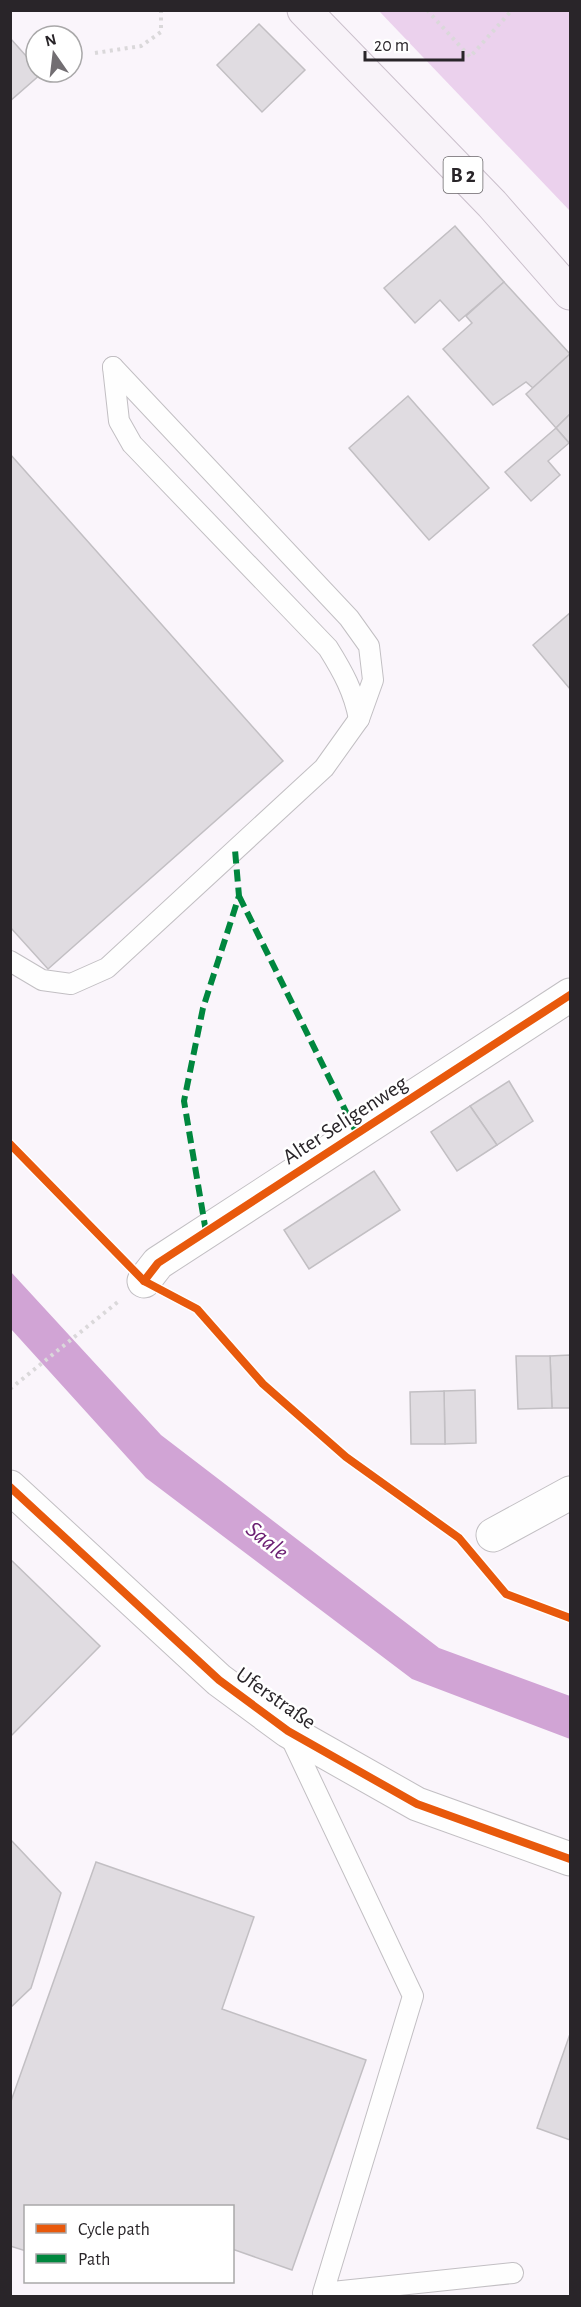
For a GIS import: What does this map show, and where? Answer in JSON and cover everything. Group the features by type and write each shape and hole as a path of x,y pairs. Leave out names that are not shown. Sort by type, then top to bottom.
{"main road":[{"name":"B 2","path":"304,10 492,204 570,293"}],"street":[{"name":"Alter Seligenweg","path":"136,1288 158,1263 570,995"},
{"name":"Uferstraße","path":"10,1487 219,1680 288,1731 417,1804 570,1859"},
{"path":"493,1535 570,1493"}],"lane":[{"path":"10,961 42,980 71,984 107,968 324,768 359,719 373,680 369,646 349,618 113,367 119,421 132,444 328,648 348,679 359,719"},
{"path":"288,1731 413,1996 323,2293 513,2273"}],"path":[{"path":"95,53 141,46 162,32 161,10"},
{"path":"427,10 470,57 512,10"},
{"path":"10,1389 136,1288"}],"shaded area":[{"path":"379,11 570,11 570,211"}],"water":[{"name":"Saale","path":"11,1272 161,1435 439,1648 570,1696 570,1739 412,1679 146,1478 11,1329"}],"building":[{"path":"259,24 305,70 262,112 217,65"},
{"path":"10,38 24,54 24,84 29,84 10,101"},
{"path":"455,226 504,282 459,321 440,300 415,323 384,288"},
{"path":"504,282 570,354 533,388 526,382 493,405 443,349 472,323 466,316"},
{"path":"570,354 570,414 556,428 526,394"},
{"path":"408,396 489,488 429,540 349,448"},
{"path":"570,414 570,444 556,428"},
{"path":"556,428 569,443 548,461 560,475 531,501 505,472"},
{"path":"10,454 283,761 48,969 10,927"},
{"path":"570,613 570,689 533,645"},
{"path":"509,1081 533,1121 497,1145 470,1106"},
{"path":"470,1106 497,1145 457,1171 431,1132"},
{"path":"374,1171 400,1210 309,1269 284,1230"},
{"path":"570,1355 570,1408 552,1408 550,1356"},
{"path":"516,1356 550,1356 552,1408 518,1409"},
{"path":"475,1390 476,1443 445,1444 444,1391"},
{"path":"444,1391 445,1444 411,1444 410,1392"},
{"path":"10,1559 100,1646 10,1737"},
{"path":"10,1839 61,1893 31,1988 10,2008"},
{"path":"96,1862 254,1917 222,2009 366,2060 292,2270 234,2250 234,2205 24,2205 24,2250 10,2246 10,2104"},
{"path":"570,2034 570,2140 537,2128"}],"marked path":[{"path":"206,1232 184,1101 203,1008 239,896 235,850"},
{"path":"239,896 357,1134"}],"cycle path":[{"path":"144,1281 158,1263 570,995"},
{"path":"10,1144 144,1281 197,1309 263,1384 346,1457 459,1538 506,1594 570,1618"},
{"path":"10,1487 219,1680 288,1731 417,1804 570,1859"}]}
